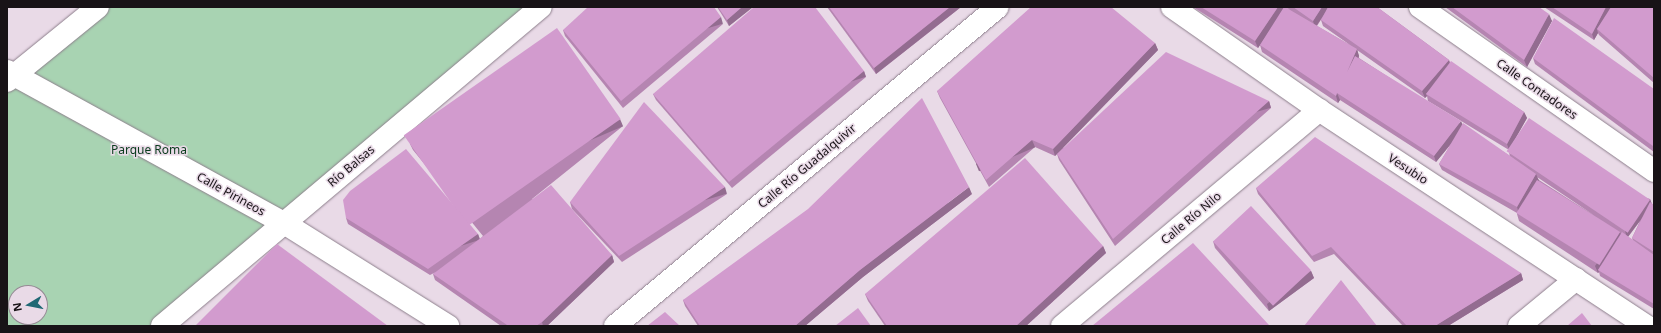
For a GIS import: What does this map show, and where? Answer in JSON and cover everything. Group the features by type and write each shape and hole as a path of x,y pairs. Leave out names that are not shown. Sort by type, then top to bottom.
{"street":[{"path":"10,76 98,7"},
{"name":"Río Balsas","path":"162,326 541,7"},
{"name":"Calle Río Guadalquivir","path":"615,326 998,7"},
{"name":"Vesubio","path":"1172,7 1319,110 1647,326"},
{"name":"Calle Contadores","path":"1420,7 1654,171"},
{"name":"Calle Pirineos","path":"10,76 284,223 448,326"},
{"name":"Calle Río Nilo","path":"1062,326 1319,110"},
{"path":"1519,326 1576,279"}],"green space":[{"name":"Parque Roma","path":"99,7 545,7 162,326 7,326 7,81"}],"building":[{"path":"588,7 714,7 721,17 621,101 563,30"},
{"path":"718,7 742,7 727,20"},
{"path":"754,7 815,7 864,71 729,182 653,94"},
{"path":"829,7 950,7 874,68"},
{"path":"1031,7 1111,7 1155,43 1053,149 1032,140 986,180 937,91"},
{"path":"1201,7 1278,7 1255,41"},
{"path":"1284,7 1357,49 1347,72 1355,56 1461,121 1434,156 1337,93 1336,96 1260,45"},
{"path":"1293,7 1322,7 1313,21"},
{"path":"1328,7 1377,7 1449,60 1422,91 1321,20"},
{"path":"1452,7 1539,7 1549,14 1524,60"},
{"path":"1552,7 1606,7 1592,34"},
{"path":"1611,7 1654,7 1654,78 1597,29"},
{"path":"1554,18 1654,89 1653,146 1533,58"},
{"path":"557,28 621,119 467,226 404,135"},
{"path":"1166,52 1269,101 1113,239 1057,154"},
{"path":"1451,61 1524,112 1507,144 1426,94"},
{"path":"922,98 969,187 860,270 795,326 700,326 683,300 808,209"},
{"path":"644,102 725,187 619,256 570,202"},
{"path":"1529,118 1650,200 1628,233 1507,151"},
{"path":"1463,123 1536,174 1517,207 1439,164"},
{"path":"1315,137 1521,273 1435,326 1407,326 1331,247 1312,256 1256,188"},
{"path":"406,149 478,234 428,269 346,218 343,200 350,191"},
{"path":"1025,158 1103,246 1016,326 887,326 865,294"},
{"path":"1537,180 1620,232 1599,265 1516,213"},
{"path":"551,185 612,255 542,322 536,326 509,326 433,274"},
{"path":"1650,202 1654,205 1654,252 1632,238"},
{"path":"1251,206 1311,270 1273,306 1213,241"},
{"path":"1622,232 1654,255 1654,304 1598,270"},
{"path":"1193,243 1269,326 1092,326"},
{"path":"277,244 388,326 195,326"},
{"path":"1341,280 1377,326 1304,326"},
{"path":"858,308 871,326 835,326"},
{"path":"665,312 680,326 647,326"},
{"path":"1582,313 1592,326 1567,326"}]}
